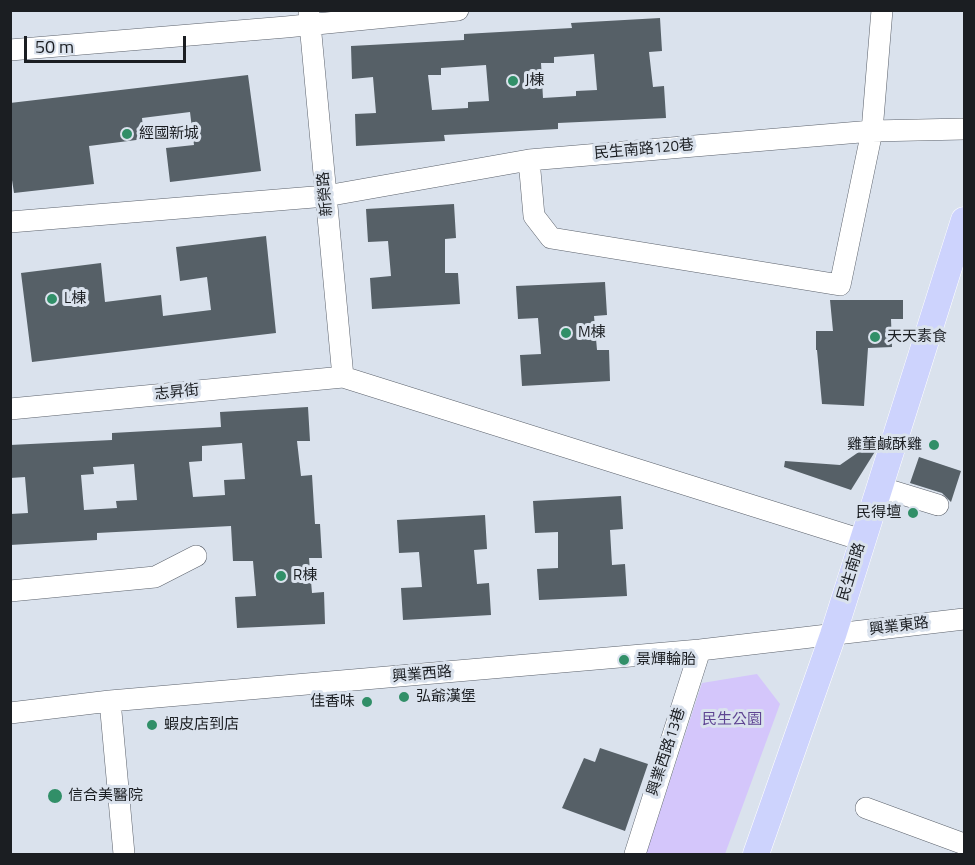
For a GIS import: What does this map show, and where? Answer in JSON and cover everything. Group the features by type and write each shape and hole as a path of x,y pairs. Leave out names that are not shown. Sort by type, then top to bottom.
{"main road":[{"name":"民生南路","path":"756,855 833,635 964,220"}],"street":[{"path":"10,50 309,18 458,10"},
{"path":"529,160 534,216 551,238 840,285 872,130 882,10"},
{"name":"新榮路","path":"309,18 343,377"},
{"name":"民生南路120巷","path":"10,222 326,196 529,160 872,130 964,129"},
{"path":"343,377 862,540"},
{"name":"志昇街","path":"10,409 343,377"},
{"path":"879,487 938,505"},
{"path":"10,591 155,577 196,556"},
{"name":"興業東路","path":"833,635 964,619"},
{"name":"興業西路","path":"10,713 110,701 700,650 833,635"},
{"name":"興業西路13巷","path":"634,855 700,650"},
{"path":"110,701 124,855"},
{"path":"866,808 964,844"}],"green space":[{"name":"民生公園","path":"757,674 780,704 725,854 646,854 702,683"}],"building":[{"path":"660,18 662,51 649,52 653,87 664,86 666,118 558,123 558,129 444,135 445,141 356,146 355,114 376,113 373,77 352,79 351,46 464,40 464,34 572,28 571,23","holes":["594,54 597,90 576,91 576,96 543,98 541,63 554,63 554,57","486,65 489,101 468,102 468,108 432,110 428,75 441,75 441,68"]},
{"name":"經國新城","path":"248,75 261,171 170,182 166,148 194,145 190,112 142,118 144,139 89,146 94,184 14,193 10,167 10,103"},
{"path":"454,204 456,238 445,239 445,273 458,273 460,304 372,309 370,278 391,276 388,241 368,242 366,209"},
{"name":"L棟","path":"266,236 276,333 32,362 21,273 101,263 105,302 161,295 163,316 211,310 207,277 180,281 176,247"},
{"name":"M棟","path":"605,282 607,315 594,316 597,350 609,350 610,381 522,386 520,355 541,354 538,318 518,319 516,286"},
{"path":"830,300 903,300 903,319 891,319 892,347 868,348 864,406 822,404 816,331 833,331"},
{"path":"308,407 310,441 297,441 301,476 312,475 315,524 320,524 322,558 309,558 312,593 324,592 325,624 237,628 235,597 256,596 253,561 233,561 231,526 97,533 97,540 10,545 10,514 28,513 25,477 10,478 10,445 112,440 112,433 221,427 220,412","holes":["242,443 245,479 224,480 225,495 193,497 189,462 202,461 202,446","134,464 137,500 116,501 117,508 84,510 81,475 94,474 93,467"]},
{"path":"879,438 876,450 851,490 784,467 785,461 840,465"},
{"path":"919,457 961,471 951,502 942,493 910,483"},
{"path":"621,496 623,529 610,530 612,565 625,564 627,596 539,600 537,569 558,568 558,532 535,533 533,501"},
{"path":"485,515 487,549 474,550 477,584 489,583 491,615 403,620 401,588 422,587 419,552 399,553 397,520"},
{"path":"600,748 648,764 625,831 562,808 584,758 595,762"}],"place":[{"name":"J棟","path":"513,81"},
{"name":"經國新城","path":"127,134"},
{"name":"L棟","path":"52,299"},
{"name":"M棟","path":"566,333"},
{"name":"天天素食","path":"875,337"},
{"name":"雞董鹹酥雞","path":"934,445"},
{"name":"民得壇","path":"913,513"},
{"name":"R棟","path":"281,576"},
{"name":"景輝輪胎","path":"624,660"},
{"name":"弘爺漢堡","path":"404,697"},
{"name":"佳香味","path":"367,702"},
{"name":"蝦皮店到店","path":"152,725"},
{"name":"信合美醫院","path":"55,796"}]}
